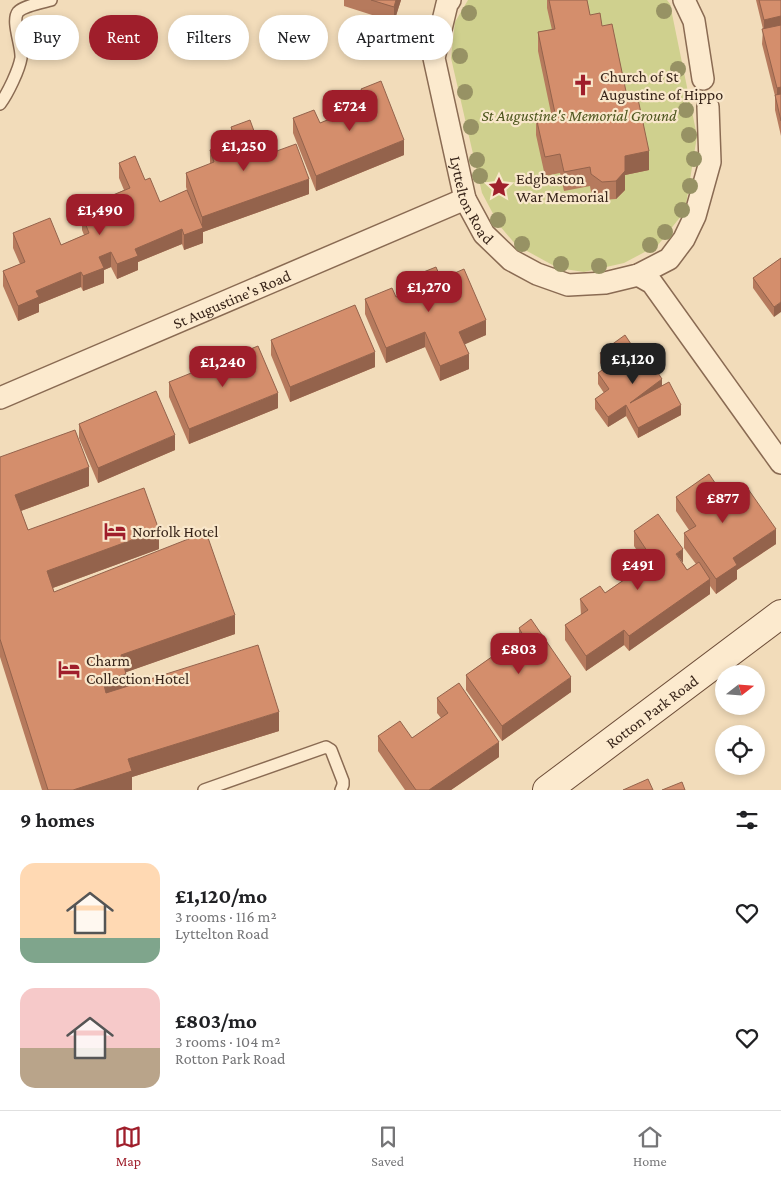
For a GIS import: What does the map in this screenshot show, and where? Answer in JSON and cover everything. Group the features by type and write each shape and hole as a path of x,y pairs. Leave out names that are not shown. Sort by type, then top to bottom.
{"main road":[{"name":"Rotton Park Road","path":"547,790 781,614"}],"street":[{"name":"Lyttelton Road","path":"450,0 447,4 434,58 465,199 484,234 511,260 538,274 568,285 605,283 638,275 669,259 684,239 695,216 710,162 708,107"},
{"path":"684,0 694,21 703,79"},
{"name":"St Augustine's Road","path":"0,398 465,199"},
{"path":"638,275 652,283 781,463"}],"lane":[{"path":"0,104 20,65 21,55 16,20 17,13 21,9 51,0"},
{"path":"204,790 326,747 331,750 342,781 343,785 340,790"}],"green space":[{"name":"St Augustine's Memorial Ground","path":"468,0 667,0 670,4 697,136 685,211 658,245 624,263 584,272 558,268 516,245 499,225 482,193 451,60 453,60 455,22"}],"building":[{"path":"371,0 396,0 394,7"},
{"name":"Church of St Augustine of Hippo","path":"549,0 587,0 590,15 600,13 602,26 612,24 628,101 638,99 649,151 625,156 625,171 616,181 602,182 591,174 590,167 564,172 560,154 545,157 536,117 555,113 538,32 555,29"},
{"path":"759,0 781,0 781,16 764,20"},
{"path":"781,25 781,87 777,88 762,29"},
{"path":"381,81 404,140 316,176 293,118 314,110 320,123 367,104 361,89"},
{"path":"781,94 781,121 775,95"},
{"path":"250,120 263,156 296,144 309,179 202,217 186,173 214,162 210,150 222,146 219,138 233,133 231,127"},
{"path":"135,156 145,180 150,178 160,202 187,190 203,228 184,235 182,229 135,249 138,256 117,264 111,252 99,257 104,268 83,276 81,272 36,291 39,297 18,306 3,271 25,262 13,233 50,218 61,245 89,233 82,215 94,210 100,225 122,216 113,195 130,188 119,163"},
{"path":"781,258 781,302 774,307 753,278"},
{"path":"436,267 441,279 464,269 486,320 459,332 469,354 440,366 425,332 386,348 365,299 392,288 396,297 416,288 411,277"},
{"path":"355,305 375,352 290,387 271,340"},
{"path":"625,335 645,365 650,361 662,379 630,403 669,382 681,405 638,428 626,405 608,417 595,399 609,389 598,373 609,365 600,353"},
{"path":"258,346 278,393 189,429 169,382"},
{"path":"156,391 175,435 98,468 79,424"},
{"name":"Charm Collection Hotel","path":"75,430 89,467 15,495 28,530 144,488 159,530 47,571 54,592 206,532 235,615 121,655 126,674 103,681 106,693 258,645 279,712 128,759 132,771 73,790 48,790 0,639 0,457"},
{"path":"709,474 726,499 746,486 776,529 733,558 737,565 716,579 684,533 696,526 676,497"},
{"path":"658,514 683,549 676,554 687,570 699,562 710,579 629,636 624,630 586,656 565,625 588,610 580,599 600,586 605,593 653,560 634,531"},
{"path":"531,619 571,677 502,726 466,675 523,635 519,628"},
{"path":"459,683 499,742 429,790 416,790 378,736 400,721 412,738 448,713 437,698"},
{"path":"648,779 653,790 623,790"},
{"path":"682,782 685,790 662,790"}],"place":[{"name":"Church of St Augustine of Hippo","path":"583,85"},
{"name":"Edgbaston War Memorial","path":"499,187"},
{"name":"Norfolk Hotel","path":"115,531"},
{"name":"Charm Collection Hotel","path":"69,669"}]}
